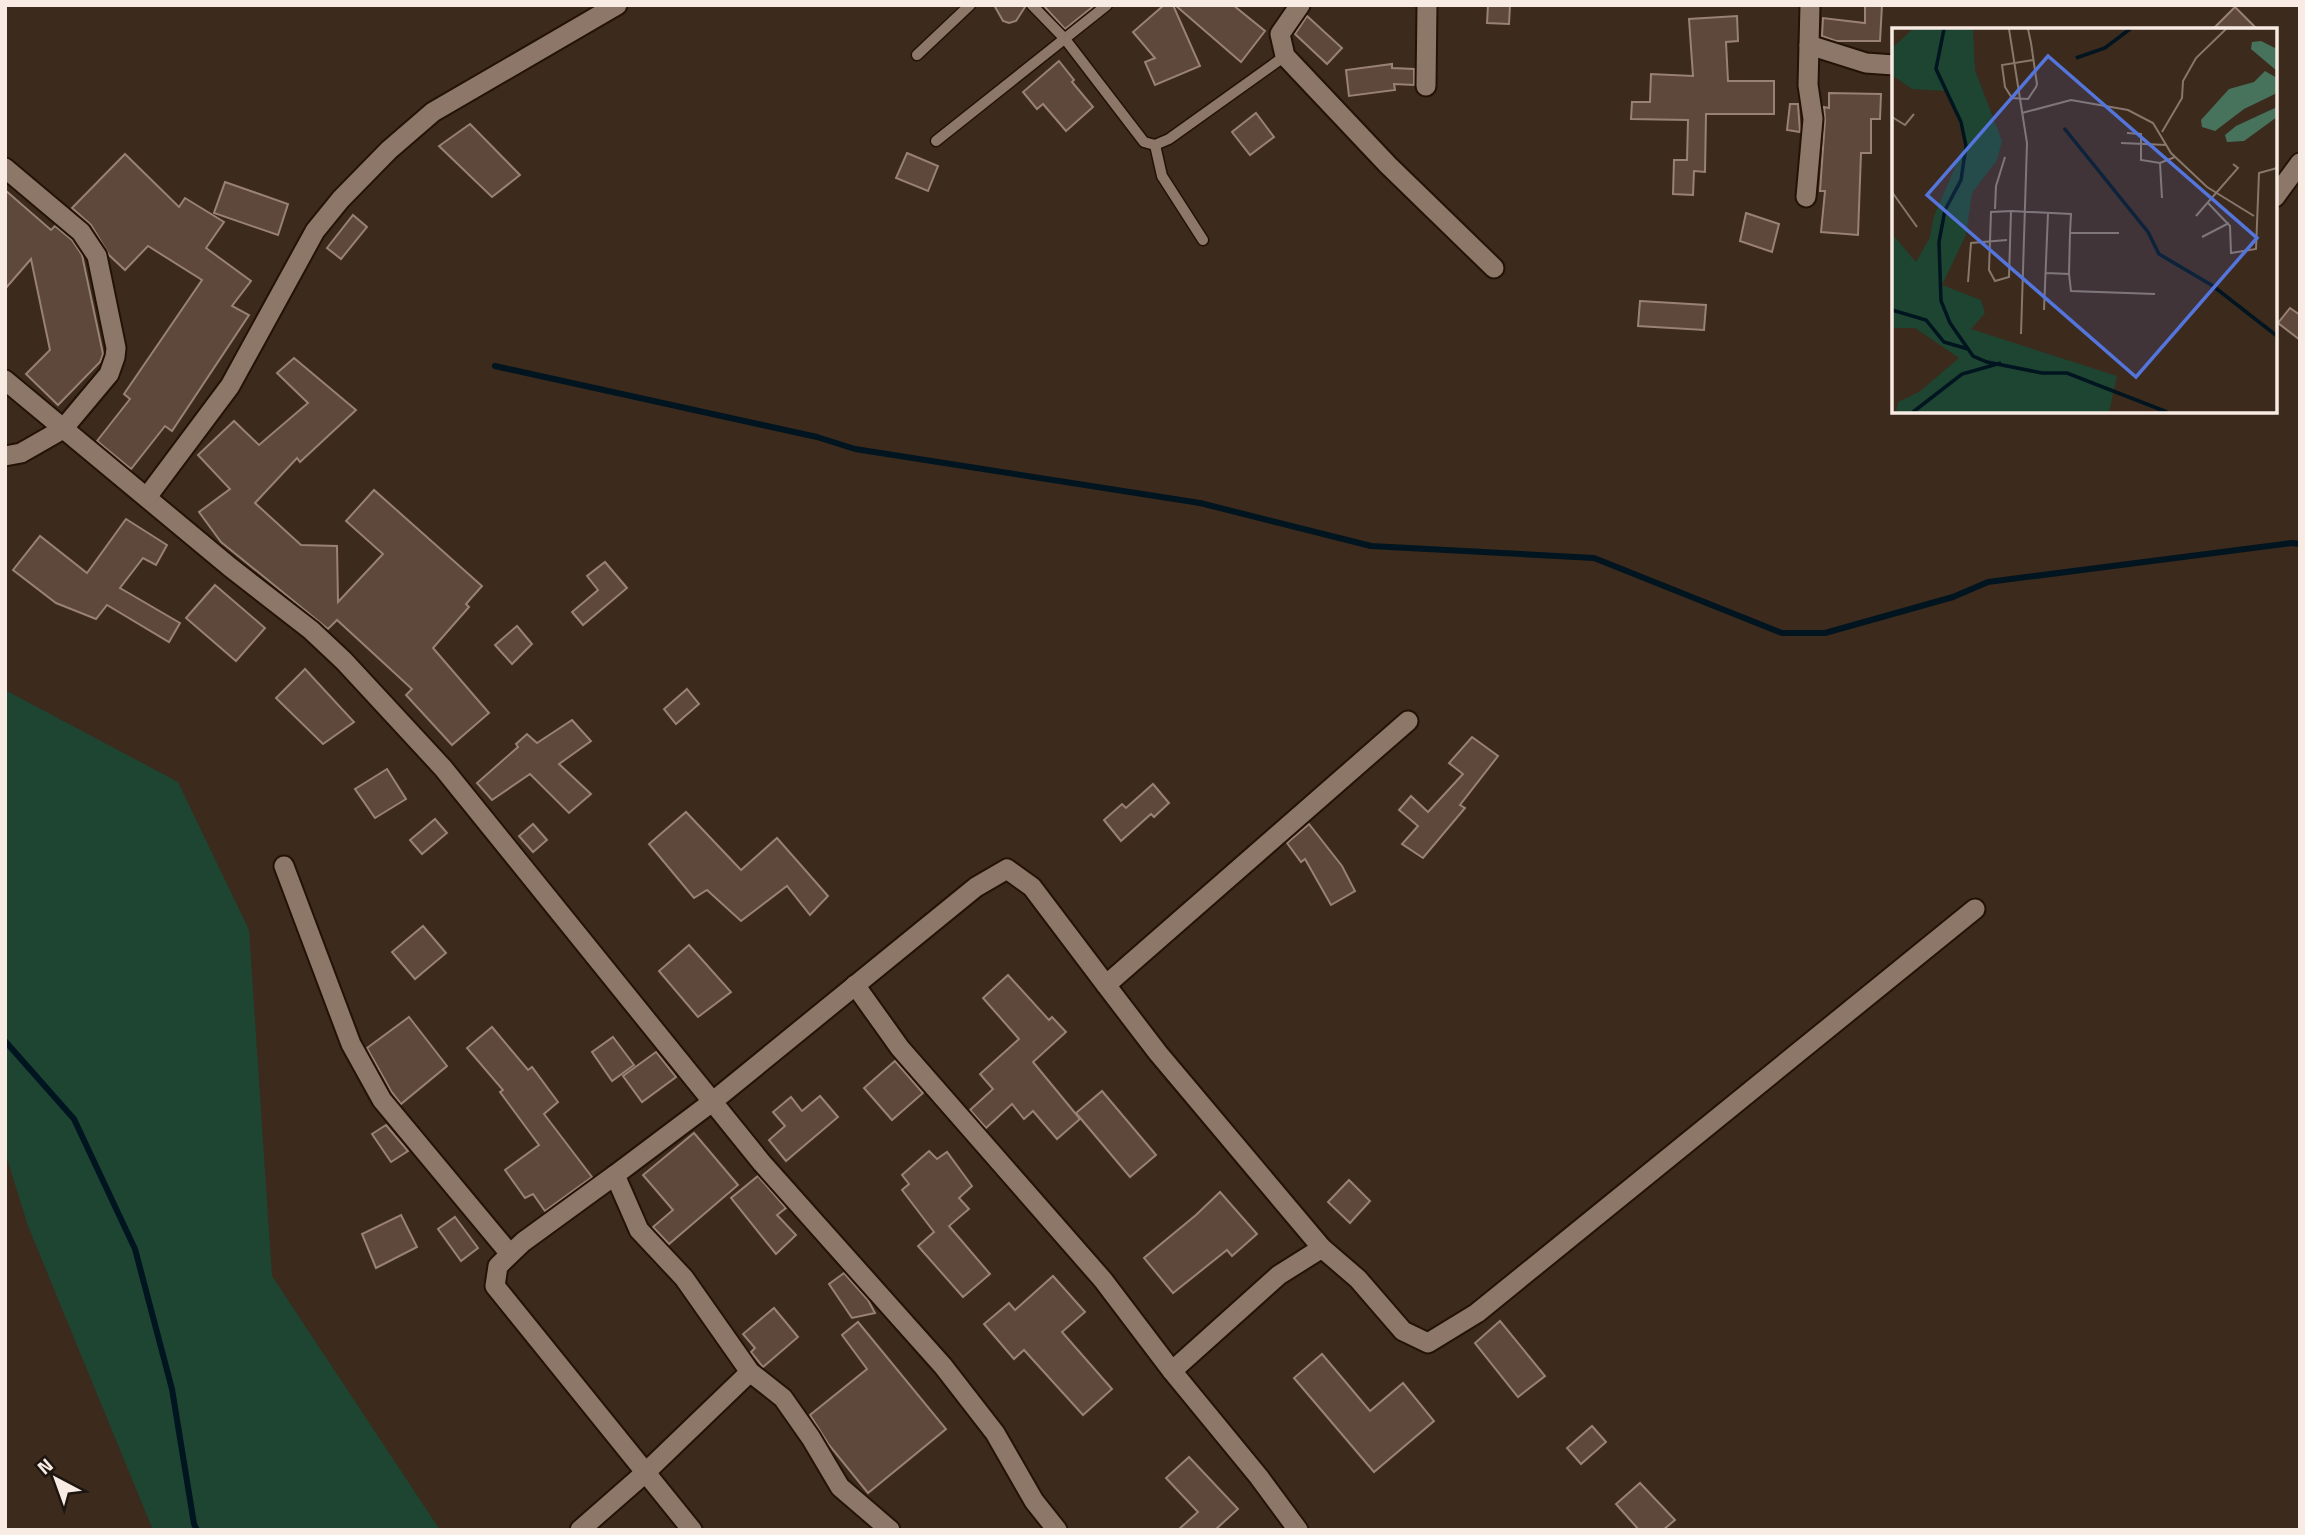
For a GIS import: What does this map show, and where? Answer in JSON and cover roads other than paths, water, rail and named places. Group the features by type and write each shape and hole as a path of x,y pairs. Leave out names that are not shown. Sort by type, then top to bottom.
{"street":[{"path":"147,496 230,386 315,231 341,199 389,150 433,112 617,5"},
{"path":"1300,5 1280,34 1285,56 1388,165 1494,268"},
{"path":"1426,86 1427,5"},
{"path":"1806,197 1813,119 1808,85 1810,5"},
{"path":"1808,45 1866,63 1892,65"},
{"path":"2277,194 2300,163"},
{"path":"5,168 89,242 97,256 105,286 116,348 109,373 63,429 21,453 5,456"},
{"path":"5,380 230,567 311,630 344,661 443,768 762,1163 943,1366 995,1433 1034,1501 1057,1530"},
{"path":"1106,985 1408,721"},
{"path":"284,866 351,1044 382,1100 510,1254"},
{"path":"692,1530 495,1286 498,1266 523,1242 712,1102 976,887 1007,869 1032,887 1158,1053 1322,1248 1359,1279 1403,1331 1428,1343 1477,1313 1975,909"},
{"path":"855,985 900,1048 1103,1280 1298,1530"},
{"path":"615,1175 639,1230 684,1278 750,1372 783,1398 840,1487 890,1530"},
{"path":"1172,1371 1279,1275 1322,1248"},
{"path":"580,1530 750,1372"}],"lane":[{"path":"917,55 970,5"},
{"path":"1032,5 1065,38 1144,142 1155,145 1169,139 1285,56"},
{"path":"936,141 1107,5"},
{"path":"1155,145 1161,176 1203,240"}],"waterway":[{"path":"495,366 817,437 855,449 1200,503 1371,546 1594,558 1782,633 1825,633 1953,597 1988,582 2300,544"},
{"path":"5,1041 74,1119 135,1249 172,1389 197,1530"}]}
